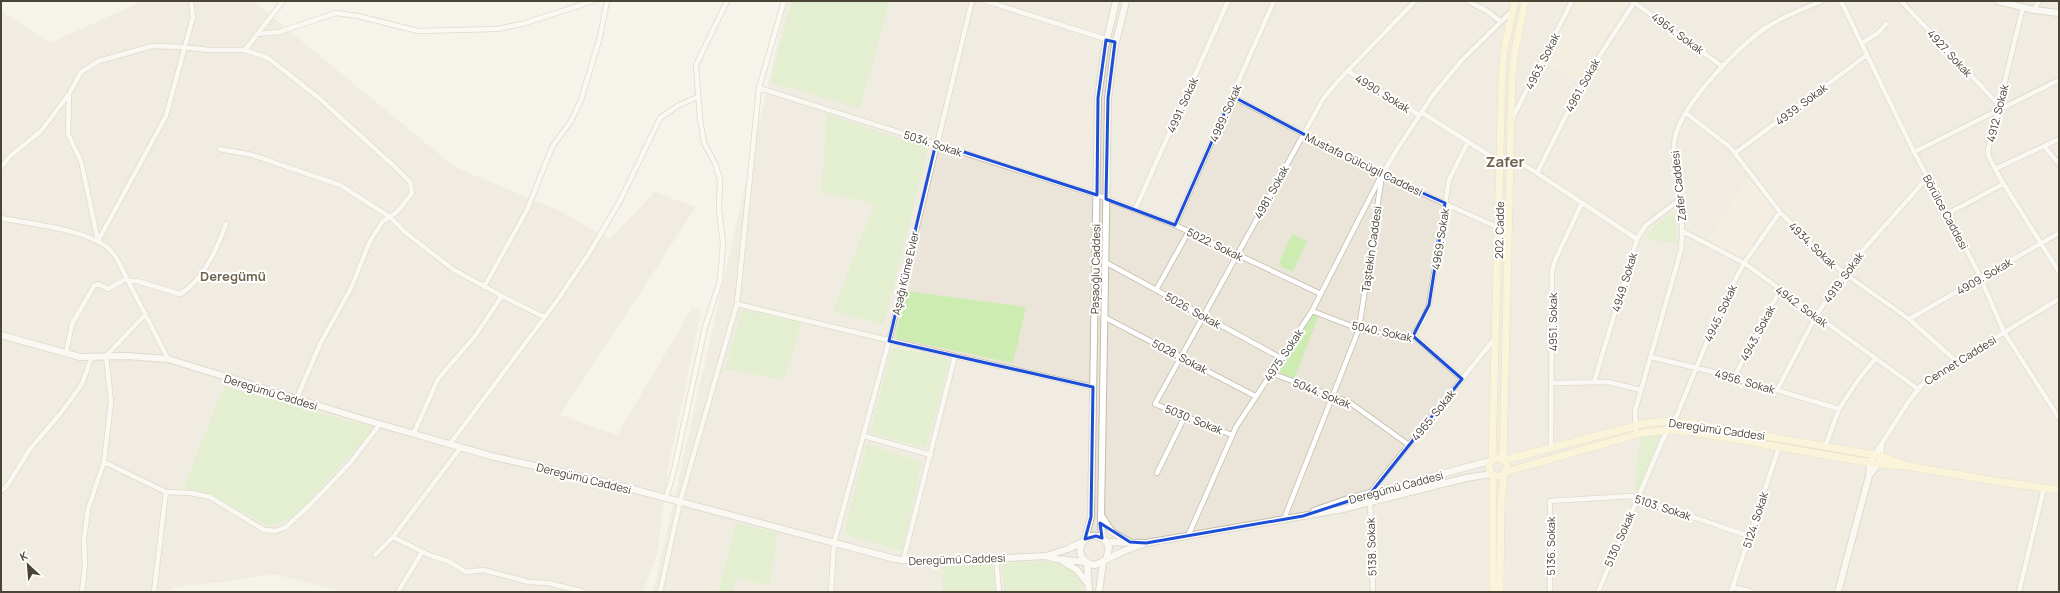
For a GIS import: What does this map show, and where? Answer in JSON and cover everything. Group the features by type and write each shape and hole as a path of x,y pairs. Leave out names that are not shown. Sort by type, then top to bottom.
{"main road":[{"name":"202. Cadde","path":"1491,461 1496,337 1503,61 1515,1"},
{"name":"202. Cadde","path":"1503,459 1513,63 1526,1"},
{"name":"Deregümü Caddesi","path":"1503,459 1635,426 1673,422 1825,446 1877,456 1907,466"},
{"name":"Deregümü Caddesi","path":"1505,473 1636,435 1668,430 1693,432 1874,464 1907,466 2059,490"},
{"path":"1492,592 1492,474 1489,469 1491,461 1497,458 1503,459 1507,465 1501,504 1500,592"},
{"path":"1492,474 1499,476 1505,473"}],"street":[{"path":"98,241 166,116 183,47 193,17 191,1"},
{"path":"245,50 283,1"},
{"path":"257,34 279,32 336,13 358,16 418,31 497,29 528,22 593,1"},
{"path":"484,287 527,210 552,147 571,121 581,100 600,37 607,1"},
{"path":"666,498 674,470 706,327 720,281 723,244 719,210 720,180 715,163 704,143 700,119 696,65 727,1"},
{"path":"660,592 680,502 738,304 759,88 784,1"},
{"name":"Aşağı Küme Evler","path":"831,592 834,543 889,341 936,143 972,1"},
{"path":"986,1 1115,42"},
{"name":"Paşaoğlu Caddesi","path":"1084,541 1091,517 1098,98 1106,40 1116,1"},
{"name":"Paşaoğlu Caddesi","path":"1104,540 1101,515 1108,98 1115,42 1126,1"},
{"name":"4991. Sokak","path":"1136,210 1228,1"},
{"name":"4989. Sokak","path":"1175,225 1274,1"},
{"name":"4981. Sokak","path":"1155,404 1303,134 1327,94 1415,1"},
{"path":"1468,1 1487,11 1500,21"},
{"name":"4963. Sokak","path":"1511,121 1572,1"},
{"name":"4964. Sokak","path":"1634,1 1723,67"},
{"name":"4961. Sokak","path":"1537,173 1584,80 1634,1"},
{"name":"Zafer Caddesi","path":"1636,435 1634,416 1681,250 1682,231 1674,146 1677,129 1686,113 1723,67 1746,43 1768,26 1790,14 1822,1"},
{"name":"Börülce Caddesi","path":"1841,1 1914,152 1981,277 2004,332 2059,418"},
{"name":"4927. Sokak","path":"1901,1 1999,105"},
{"path":"1998,1 2034,10 2059,13"},
{"path":"2034,10 2039,1"},
{"name":"4912. Sokak","path":"2023,7 1988,150 1995,169 2003,184 2059,272"},
{"name":"Taştekin Caddesi","path":"1284,519 1359,329 1382,175 1420,114 1450,74 1500,21 1513,10"},
{"path":"1862,43 1878,33 1886,24"},
{"path":"1,168 9,157 41,131 69,94 81,72 99,61 152,46 183,47 208,50 245,50 268,58 319,98 410,182 412,193 397,212 383,221 370,240 351,288 320,344 296,400"},
{"name":"4939. Sokak","path":"1736,154 1867,55"},
{"name":"4990. Sokak","path":"1348,71 1468,142 1500,159"},
{"path":"1914,152 2059,80"},
{"name":"5034. Sokak","path":"759,88 936,143 1106,199"},
{"path":"69,94 68,134 81,162 98,241"},
{"name":"Mustafa Gülcügil Caddesi","path":"1232,96 1382,175 1498,228"},
{"path":"450,444 556,302 588,255 620,201 660,118 679,105 698,97"},
{"name":"4934. Sokak","path":"1686,113 1724,141 1736,154 1780,212 1815,248 1844,273 1909,319 1956,361"},
{"path":"1995,169 2059,139"},
{"name":"4969. Sokak","path":"1412,335 1423,320 1429,305 1450,175 1468,142"},
{"path":"2044,146 2059,164"},
{"path":"220,149 252,155 340,185 390,216 406,234 454,270 544,317"},
{"path":"1500,159 1510,158 1537,173 1637,239"},
{"name":"4975. Sokak","path":"1188,536 1232,435 1255,396 1312,311 1382,175"},
{"name":"4919. Sokak","path":"1777,390 1816,316 1844,273 1928,177"},
{"path":"1947,214 2003,184"},
{"name":"5022. Sokak","path":"1106,199 1189,231 1321,294"},
{"name":"4949. Sokak","path":"1594,382 1637,239 1645,226 1679,200"},
{"name":"4951. Sokak","path":"1551,448 1553,266 1582,203"},
{"name":"4945. Sokak","path":"1673,422 1722,305 1744,263 1780,212"},
{"path":"1,218 84,235 109,248 168,359"},
{"path":"66,352 72,324 94,286 98,284 108,289 127,280 137,281 180,294 192,287 200,276 222,236 226,224"},
{"path":"1156,290 1189,231"},
{"name":"4942. Sokak","path":"1682,231 1744,263 1874,359 1918,389"},
{"name":"4909. Sokak","path":"1909,319 2059,233"},
{"name":"5026. Sokak","path":"1105,262 1281,358"},
{"name":"4943. Sokak","path":"1734,377 1780,290"},
{"path":"414,433 438,379 475,336 502,296"},
{"name":"Cennet Caddesi","path":"1838,592 1869,476 1882,443 1918,389 1934,374 2059,299"},
{"path":"738,304 889,341 1093,387"},
{"name":"5040. Sokak","path":"1312,311 1359,329 1406,338 1412,335 1462,379"},
{"path":"82,592 85,565 84,540 88,509 104,462 111,401 106,356 145,316"},
{"name":"5028. Sokak","path":"1104,316 1255,396"},
{"name":"Deregümü Caddesi","path":"1,334 80,356 127,356 168,359 296,400 450,444 666,498 903,561 927,562 1046,556 1068,549 1084,541"},
{"name":"4965. Sokak","path":"1370,494 1496,337"},
{"path":"1,490 7,486 30,449 60,414 82,384 92,356"},
{"path":"903,561 955,356"},
{"name":"4956. Sokak","path":"1651,357 1734,377 1839,410"},
{"path":"1825,446 1839,410 1851,390 1874,359"},
{"name":"5044. Sokak","path":"1271,373 1352,404 1409,445"},
{"path":"1551,383 1608,382 1641,390"},
{"name":"5030. Sokak","path":"1155,404 1232,435"},
{"path":"1157,473 1185,416"},
{"name":"5130. Sokak","path":"1598,592 1668,430 1673,422"},
{"path":"104,462 166,492 191,493 210,497 264,530 280,529 286,527 312,504 351,462 380,424"},
{"path":"864,436 931,455"},
{"path":"375,555 393,537 461,447"},
{"name":"5124. Sokak","path":"1731,592 1779,447"},
{"name":"Deregümü Caddesi","path":"1303,516 1333,504 1491,461"},
{"name":"Deregümü Caddesi","path":"1104,540 1146,543 1188,536 1370,503 1471,477 1492,474"},
{"path":"2019,592 2044,488"},
{"path":"154,592 166,492"},
{"name":"5103. Sokak","path":"1550,501 1618,496 1638,498 1749,536"},
{"name":"5136. Sokak","path":"1550,501 1550,592"},
{"name":"5138. Sokak","path":"1370,503 1373,592"},
{"path":"1101,515 1112,532 1130,542"},
{"path":"1089,592 1086,562 1080,554 1084,541 1096,536 1104,540 1109,553 1104,561 1099,592"},
{"path":"393,537 422,552 448,561 466,572 483,570 529,582 548,584 584,592"},
{"name":"Deregümü Caddesi","path":"1104,561 1146,543"},
{"path":"398,592 422,552"},
{"name":"Deregümü Caddesi","path":"1046,556 1057,559 1086,562"},
{"path":"996,558 999,592"},
{"path":"1057,559 1077,570 1088,584"},
{"path":"1086,562 1095,565 1104,561"},
{"path":"1732,587 1752,592"}],"highlighted area":[{"path":"1106,40 1115,42 1108,98 1106,199 1175,225 1232,96 1373,171 1445,203 1429,305 1413,336 1462,379 1370,494 1303,516 1146,543 1130,542 1100,523 1102,538 1096,536 1085,539 1091,517 1093,387 889,341 936,143 1097,195 1098,98"}],"shaded area":[{"path":"143,1 253,1 455,167 560,211 609,239 655,192 696,207 560,415 617,435 693,307 701,312 669,463 657,554 643,592 589,592 582,590 582,592 343,592 274,574 232,581 173,587 172,592 1,592 1,11 50,43"},
{"path":"787,1 2059,1 2059,592 653,592"},
{"path":"1577,1 1618,1 1627,4 1578,81 1545,63"},
{"path":"1746,179 1749,179 1767,201 1772,213 1746,254 1742,256 1713,242 1710,237"}],"green space":[{"path":"792,1 890,1 860,108 770,82"},
{"path":"827,114 928,148 884,325 833,312 874,204 821,192"},
{"path":"1674,212 1678,244 1646,239 1653,227"},
{"path":"1292,234 1307,241 1293,272 1278,265"},
{"path":"906,291 1026,307 1013,363 895,338"},
{"path":"743,309 802,323 784,380 725,369"},
{"path":"1313,313 1319,315 1294,379 1275,373"},
{"path":"892,347 950,359 926,448 870,433"},
{"path":"224,386 375,428 302,508 291,518 269,527 211,494 185,489 190,471"},
{"path":"1661,435 1637,493 1634,492 1640,438"},
{"path":"867,444 922,462 902,551 844,534"},
{"path":"736,523 778,533 769,586 736,577 732,592 718,592"},
{"path":"1048,561 1073,569 1083,578 1083,592 1004,592 1001,563"},
{"path":"993,563 995,592 943,592 942,567"}],"district":[{"name":"Zafer","path":"1505,161"},
{"name":"Deregümü","path":"233,276"}]}
